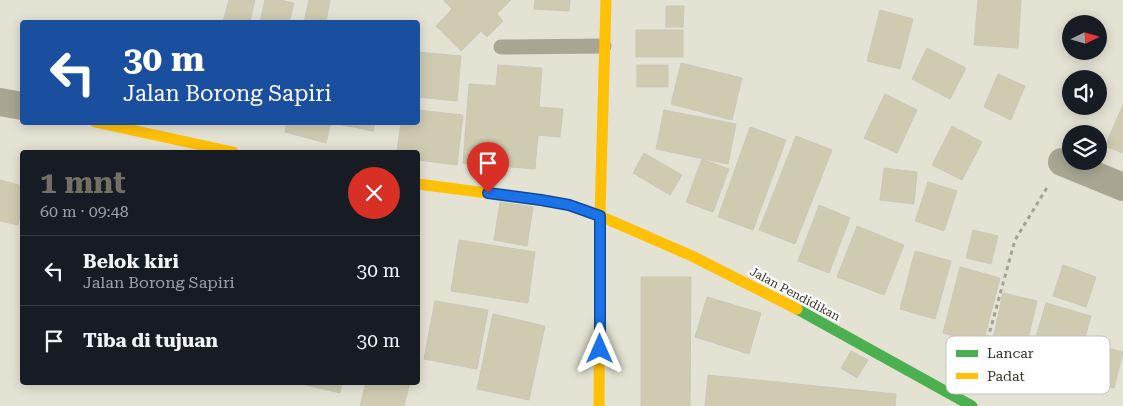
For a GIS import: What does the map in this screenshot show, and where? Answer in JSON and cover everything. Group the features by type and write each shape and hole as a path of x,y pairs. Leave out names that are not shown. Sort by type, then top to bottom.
{"street":[{"path":"599,406 600,216 606,0"},
{"path":"0,102 20,106"},
{"path":"109,125 225,150"},
{"path":"1082,170 1123,187"},
{"name":"Jalan Pendidikan","path":"420,184 541,200 569,205 600,216 692,256 785,302 946,392"},
{"name":"Jalan Pendidikan","path":"950,394 970,405"}],"lane":[{"path":"501,47 604,46"}],"path":[{"path":"988,336 1014,240 1062,162"}],"building":[{"path":"229,0 255,0 250,20 224,20"},
{"path":"265,0 280,0 294,3 290,20 260,20"},
{"path":"309,0 330,0 326,20 304,20"},
{"path":"445,0 511,0 497,14 503,21 487,37 481,31 461,51 436,26 452,9"},
{"path":"535,0 570,0 569,11 534,9"},
{"path":"978,0 1021,0 1018,48 974,45"},
{"path":"666,6 684,6 683,27 666,27"},
{"path":"880,10 913,19 900,69 867,61"},
{"path":"636,30 683,30 683,57 636,57"},
{"path":"927,48 966,68 950,99 912,79"},
{"path":"420,52 461,56 457,101 420,97"},
{"path":"681,63 742,78 732,120 671,104"},
{"path":"498,65 542,68 539,107 563,109 560,137 538,135 535,169 463,163 469,84 496,86"},
{"path":"637,65 668,65 668,87 637,87"},
{"path":"998,74 1025,86 1011,120 984,107"},
{"path":"885,94 917,110 897,153 864,138"},
{"path":"1123,105 1123,153 1107,147 1107,141"},
{"path":"420,110 463,115 457,165 420,160 420,150 397,150 401,125 420,125"},
{"path":"664,110 736,124 728,164 656,149"},
{"path":"286,125 330,125 326,143 285,132"},
{"path":"343,125 374,125 373,131"},
{"path":"952,126 982,142 962,180 932,165"},
{"path":"750,127 786,140 753,230 718,217"},
{"path":"796,136 832,150 795,244 759,230"},
{"path":"644,153 682,175 670,195 633,173"},
{"path":"702,159 729,169 713,212 686,202"},
{"path":"884,168 917,172 914,204 880,200"},
{"path":"0,180 20,185 20,216 18,225 0,221"},
{"path":"928,182 957,191 944,231 915,221"},
{"path":"500,202 533,207 527,246 494,240"},
{"path":"819,205 850,218 829,273 798,261"},
{"path":"857,226 904,245 884,295 837,277"},
{"path":"973,230 998,236 991,264 966,258"},
{"path":"459,240 535,252 528,303 451,291"},
{"path":"915,251 951,261 935,319 900,309"},
{"path":"1063,265 1096,277 1086,307 1053,296"},
{"path":"960,267 1000,278 985,336 955,336 943,333"},
{"path":"641,277 691,277 690,406 641,406"},
{"path":"1003,293 1037,301 1029,336 994,336"},
{"path":"707,297 761,313 749,354 695,337"},
{"path":"435,301 488,310 477,369 424,359"},
{"path":"1046,303 1091,316 1085,336 1036,336"},
{"path":"493,314 545,326 529,400 477,389"},
{"path":"1110,349 1123,352 1114,388 1110,387"},
{"path":"851,351 868,360 857,378 841,368"},
{"path":"708,375 896,394 895,406 705,406"},
{"path":"307,385 341,385 340,393"},
{"path":"365,385 409,385 404,406 360,406"}],"traffic: fast":[{"path":"797,309 946,392"},
{"path":"950,394 972,406"}],"traffic: slow":[{"path":"599,406 600,216 606,0"},
{"path":"109,125 224,150"},
{"path":"420,184 569,205 600,216 692,256 797,309"}],"route":[{"path":"488,193 569,205 600,216 600,349"}]}
